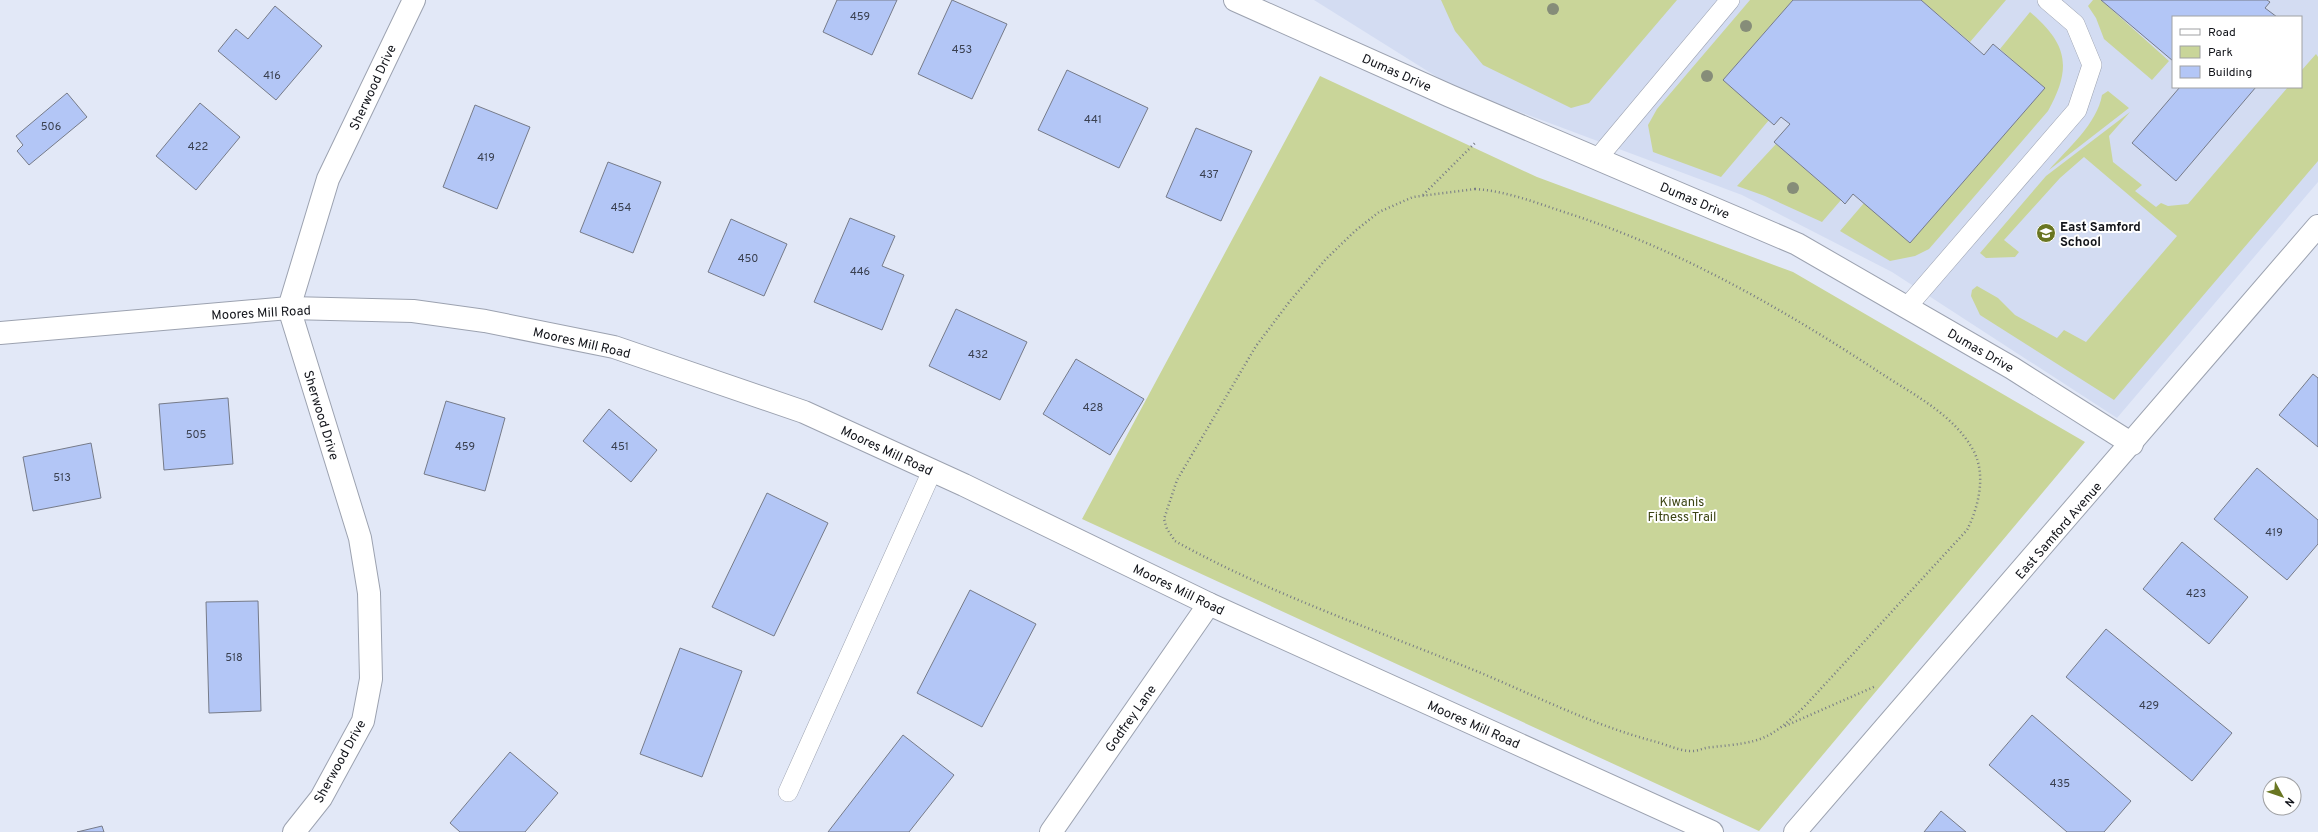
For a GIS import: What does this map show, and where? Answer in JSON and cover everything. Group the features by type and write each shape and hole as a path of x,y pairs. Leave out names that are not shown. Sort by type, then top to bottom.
{"street":[{"name":"Sherwood Drive","path":"294,832 321,798 363,721 371,679 369,594 360,538 289,308 328,179 414,0"},
{"name":"Dumas Drive","path":"1235,0 1500,117 1797,244 2012,368 2132,444"},
{"name":"East Samford Avenue","path":"1796,832 2132,444 2318,226"},
{"name":"Moores Mill Road","path":"0,333 289,308 413,311 485,321 614,347 804,412 932,470 1209,604 1712,832"},
{"name":"Godfrey Lane","path":"1051,832 1209,604"}],"lane":[{"path":"1597,159 1730,0"},
{"path":"1907,307 2077,110 2092,65 2075,24 2047,0"},
{"path":"788,792 932,470"}],"path":[{"path":"1423,195 1500,117"},
{"path":"1783,727 1968,530 1976,513 1979,497 1980,466 1973,449 1955,424 1815,330 1670,252 1595,222 1498,191 1475,189 1413,197 1379,212 1355,231 1290,301 1256,346 1177,480 1164,519 1167,529 1175,541 1264,584 1374,632 1480,673 1615,731 1691,751 1708,747 1750,743 1767,738 1783,727 1876,686"}],"shaded area":[{"name":"East Samford School","path":"1314,0 2318,0 2318,182 2117,418 1892,272 1742,195 1453,87"}],"green space":[{"path":"1441,0 1677,0 1589,103 1571,108 1483,65 1455,31"},
{"path":"1750,0 1793,0 1723,80 1769,120 1721,177 1653,152 1648,125 1657,109"},
{"path":"1921,0 2006,0 1970,42"},
{"path":"2093,0 2101,0 2169,61 2152,80 2104,39 2096,18 2088,6"},
{"path":"2030,12 2043,24 2059,46 2063,69 2061,82 2056,96 2048,111 1929,249 1915,256 1890,261 1840,231 1864,203 2044,88 2000,49"},
{"path":"2316,54 2318,57 2318,161 2114,400 1980,315 1971,296 1972,290 1977,286 1998,298 2015,315 2057,338 2064,330 2086,342 2177,236 2084,157 2060,178 2004,240 2019,252 2015,257 1986,258 1980,253 2046,176 2130,112 2109,136 2113,162 2142,185 2135,191 2156,207 2161,203 2168,206 2188,204 2287,88 2302,88 2302,70"},
{"name":"Kiwanis Fitness Trail","path":"1320,76 1537,177 1793,272 2085,442 1759,831 1082,519"},
{"path":"2108,91 2129,108 2049,170 2088,126 2099,106 2102,95"},
{"path":"1776,144 1841,200 1822,222 1765,196 1737,186"}],"building":[{"path":"837,0 897,0 872,55 823,32"},
{"path":"952,0 1007,24 972,99 918,74"},
{"path":"1793,0 1921,0 1984,55 1993,44 2045,88 1910,243 1853,194 1845,204 1774,142 1790,124 1781,117 1774,125 1723,80"},
{"path":"2101,0 2267,0 2270,2 2265,8 2276,16 2172,16 2172,60"},
{"path":"275,6 322,46 276,100 218,51 236,29 248,39"},
{"path":"1067,70 1148,108 1119,168 1038,130"},
{"path":"2179,88 2255,88 2176,181 2132,143"},
{"path":"67,93 87,117 29,165 17,151 23,145 16,136"},
{"path":"200,103 240,137 196,190 156,156"},
{"path":"475,105 530,127 497,209 443,187"},
{"path":"1196,128 1252,151 1221,221 1166,197"},
{"path":"608,162 661,182 633,253 580,232"},
{"path":"850,218 895,236 882,266 904,275 882,330 814,302"},
{"path":"731,219 787,244 764,296 708,272"},
{"path":"956,309 1027,342 1000,400 929,366"},
{"path":"1076,359 1144,399 1110,455 1043,414"},
{"path":"2313,374 2318,378 2318,447 2279,415"},
{"path":"228,398 233,464 164,470 159,404"},
{"path":"446,401 505,418 485,491 424,474"},
{"path":"609,409 657,450 631,482 583,441"},
{"path":"91,443 101,498 33,511 23,457"},
{"path":"2257,468 2318,520 2318,544 2287,580 2214,519"},
{"path":"767,493 828,523 774,636 712,607"},
{"path":"2182,542 2248,597 2209,644 2143,589"},
{"path":"970,590 1036,624 982,727 917,693"},
{"path":"258,601 261,711 209,713 206,602"},
{"path":"2106,629 2232,733 2192,781 2066,677"},
{"path":"680,648 742,671 702,777 640,754"},
{"path":"2032,715 2131,801 2104,832 2067,832 1989,765"},
{"path":"903,735 954,775 909,832 828,832"},
{"path":"510,752 558,793 525,832 460,832 450,823"},
{"path":"1941,811 1966,832 1924,832"},
{"path":"102,826 104,832 77,832"}],"place":[{"name":"East Samford School","path":"2046,233"}]}
